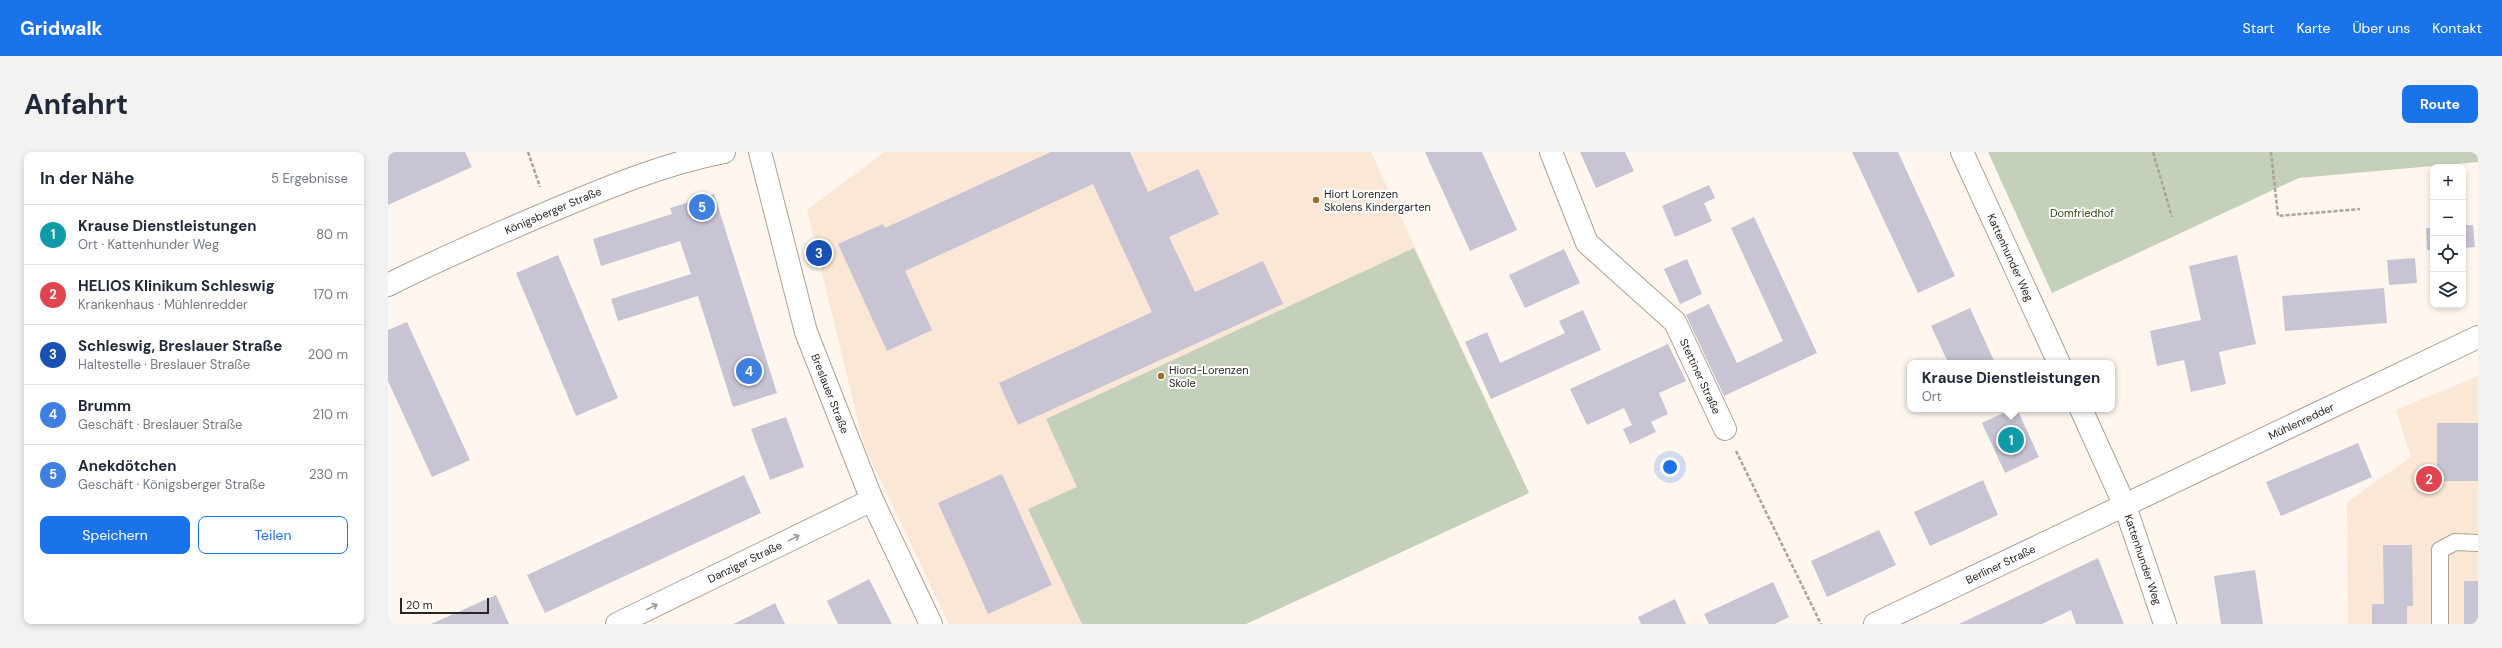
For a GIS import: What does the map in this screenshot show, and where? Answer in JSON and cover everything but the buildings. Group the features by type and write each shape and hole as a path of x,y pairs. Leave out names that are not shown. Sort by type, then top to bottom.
{"street":[{"name":"Königsberger Straße","path":"388,285 447,255 613,185 697,157 724,152"},
{"name":"Breslauer Straße","path":"760,152 806,332 872,500 931,624"},
{"name":"Stettiner Straße","path":"1551,152 1587,243 1675,322 1725,429"},
{"name":"Kattenhunder Weg","path":"1962,152 2058,360"},
{"name":"Mühlenredder","path":"2126,506 2478,337"},
{"name":"Kattenhunder Weg","path":"2082,412 2126,506 2165,624"},
{"name":"Danziger Straße","path":"617,624 872,500"},
{"name":"Berliner Straße","path":"1875,624 2126,506"}],"lane":[{"path":"2440,624 2440,550 2455,542 2478,543"}],"path":[{"path":"528,152 549,212"},
{"path":"2153,152 2172,217"},
{"path":"2272,152 2278,216 2360,209"},
{"path":"1725,429 1821,624"}],"shaded area":[{"name":"Hiord-Lorenzen Skole","path":"885,152 1371,152 1529,493 1246,624 949,624 864,446 807,210"},
{"path":"2478,376 2478,624 2348,624 2347,502 2411,457 2396,410"}],"green space":[{"name":"Domfriedhof","path":"1988,152 2478,152 2478,162 2430,164 2430,166 2299,178 2052,293"},
{"path":"1414,248 1529,493 1246,624 1082,624 1028,509 1077,487 1046,419"}],"place":[{"name":"Hiort Lorenzen Skolens Kindergarten","path":"1316,200"},
{"name":"Anekdötchen","path":"702,207"},
{"name":"Schleswig, Breslauer Straße","path":"819,253"},
{"name":"Brumm","path":"749,371"},
{"name":"Hiord-Lorenzen Skole","path":"1161,376"},
{"name":"Krause Dienstleistungen","path":"2011,440"},
{"name":"HELIOS Klinikum Schleswig","path":"2429,479"}]}
